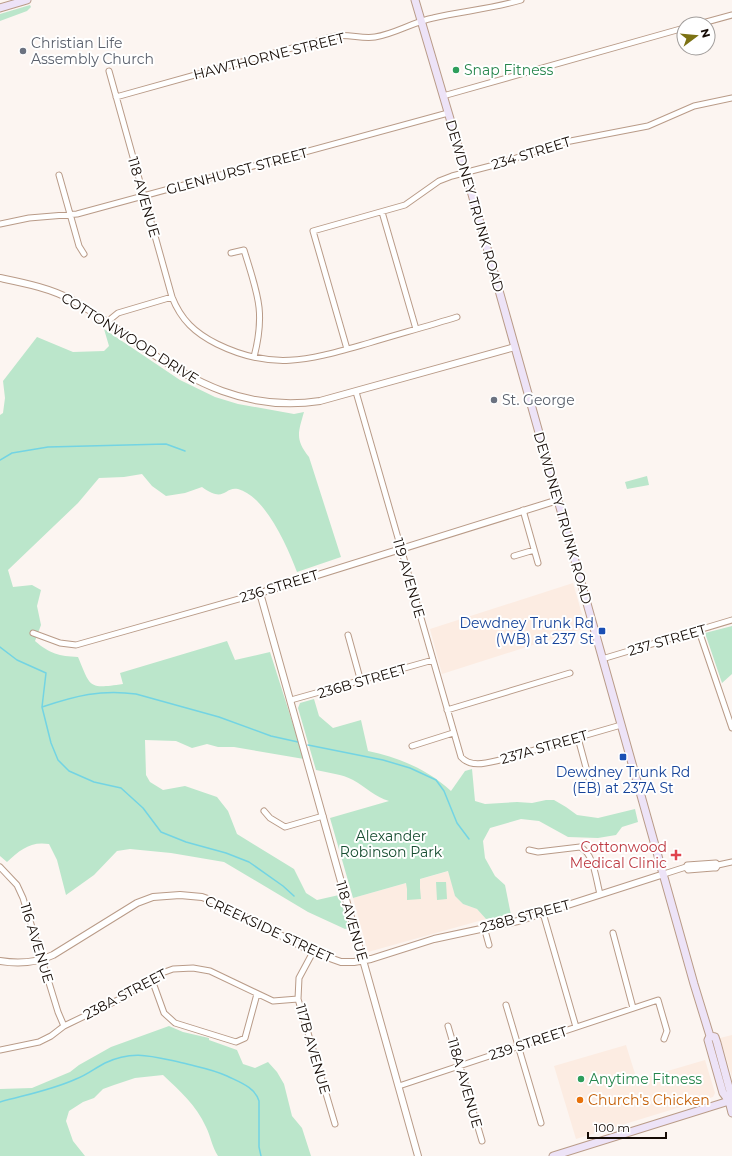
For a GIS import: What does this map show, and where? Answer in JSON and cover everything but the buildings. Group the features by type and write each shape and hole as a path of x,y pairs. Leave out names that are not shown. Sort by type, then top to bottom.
{"main road":[{"path":"0,8 27,0"},
{"name":"DEWDNEY TRUNK ROAD","path":"415,0 466,173 602,659 710,1036 708,1040 723,1093 730,1100 732,1113"},
{"path":"553,1156 730,1100"}],"street":[{"name":"HAWTHORNE STREET","path":"116,97 335,36 378,36 443,15 521,0"},
{"path":"716,19 732,15"},
{"path":"443,96 676,30"},
{"name":"118 AVENUE","path":"109,72 172,297 184,321 198,334 207,339 232,351 254,357"},
{"name":"234 STREET","path":"347,349 313,231 410,203 439,182 555,144 648,126 694,106 732,98"},
{"name":"GLENHURST STREET","path":"0,224 29,218 70,215 448,112"},
{"path":"59,175 79,246 84,254"},
{"path":"382,212 416,329"},
{"path":"231,253 244,250 258,297 260,323 254,357 294,361 317,358 457,317"},
{"name":"COTTONWOOD DRIVE","path":"0,278 55,292 78,303 182,373 214,388 241,398 281,403 320,401 514,346"},
{"path":"107,322 124,311 172,297"},
{"name":"119 AVENUE","path":"356,392 453,732 461,757 466,762"},
{"name":"236 STREET","path":"33,633 60,643 76,644 260,593 558,500"},
{"path":"523,510 538,563"},
{"path":"514,556 534,550"},
{"name":"118 AVENUE","path":"260,593 418,1156"},
{"name":"237 STREET","path":"602,659 732,620"},
{"path":"699,631 732,726"},
{"path":"348,635 361,682"},
{"name":"236B STREET","path":"291,700 361,682 433,660"},
{"path":"447,710 570,673"},
{"name":"237A STREET","path":"466,762 481,764 500,760 621,725"},
{"path":"412,746 453,732"},
{"path":"578,738 591,786"},
{"path":"264,811 270,818 286,826 322,816"},
{"path":"529,850 538,852 580,847 585,849 590,856 600,894"},
{"name":"238B STREET","path":"363,961 434,939 484,927 518,921 686,867 687,865 716,863 718,865 732,862"},
{"name":"116 AVENUE","path":"0,866 14,881 21,893 64,1026"},
{"name":"CREEKSIDE STREET","path":"0,960 22,962 42,959 53,955 137,903 153,897 180,895 202,897 216,902 313,952 341,962 363,961"},
{"path":"543,913 576,1027"},
{"path":"484,927 489,945"},
{"path":"613,933 633,1008"},
{"name":"117B AVENUE","path":"313,952 299,978 298,999 335,1124"},
{"name":"238A STREET","path":"0,1050 24,1047 39,1042 51,1036 64,1026 124,996 151,977 173,969 199,969 210,971 273,1001 298,999"},
{"path":"151,977 164,1013 174,1023 236,1042 245,1038 257,994"},
{"name":"239 STREET","path":"399,1086 658,1000 666,1031 664,1039"},
{"path":"506,1005 541,1123"},
{"name":"118A AVENUE","path":"448,1026 482,1141"}],"shaded area":[{"path":"573,583 586,628 442,674 430,629"},
{"path":"449,871 455,896 463,904 477,909 486,919 368,952 353,898"},
{"path":"732,1035 732,1077 720,1038"},
{"path":"626,1045 637,1080 705,1060 715,1093 713,1097 576,1139 554,1066"}],"green space":[{"path":"30,5 31,7 27,11 0,21 0,14"},
{"path":"104,329 180,380 215,397 238,404 294,414 304,412 299,431 301,445 309,457 341,557 297,572 288,549 266,512 258,502 248,494 238,489 215,494 202,487 185,493 166,496 152,486 142,474 124,477 99,478 78,503 8,570 13,587 32,585 41,590 37,606 41,625 35,641 45,649 55,654 78,657 89,680 92,684 97,686 123,684 120,673 227,641 235,660 270,652 304,759 234,747 218,747 207,744 192,748 176,741 145,740 146,775 150,782 163,790 185,786 217,797 228,811 237,834 294,869 306,893 317,900 339,895 349,928 345,929 308,912 224,862 171,853 130,849 117,851 94,875 66,895 57,860 49,844 42,843 26,847 7,862 0,856 0,415 3,413 5,398 3,381 37,337 73,352 104,351 109,346"},
{"path":"647,476 649,485 627,489 625,482"},
{"path":"732,626 732,674 722,683 705,633"},
{"name":"Alexander Robinson Park","path":"314,699 319,716 333,728 361,720 368,751 391,757 412,765 432,776 451,791 465,771 472,769 475,801 485,804 517,802 532,803 554,800 577,815 598,818 635,809 638,822 622,827 616,835 598,838 568,837 539,821 521,819 490,828 483,841 485,858 495,876 505,885 511,915 486,919 477,909 463,904 455,896 448,871 420,879 420,888 407,889 406,883 353,898 330,818 389,801 379,797 349,778 316,770 298,708 300,703"},
{"path":"436,882 446,882 447,899 437,900"},
{"path":"420,888 421,899 407,900 407,889"},
{"path":"169,1026 183,1032 209,1038 209,1040 237,1050 243,1064 255,1068 268,1062 277,1072 284,1084 292,1116 302,1128 311,1156 218,1156 202,1119 187,1099 163,1075 135,1078 103,1089 94,1098 83,1102 69,1111 66,1121 73,1141 85,1156 0,1156 0,1089 32,1088 70,1072 79,1065 111,1047"}],"waterway":[{"path":"0,460 12,453 48,447 166,444 185,451"},
{"path":"0,647 17,660 46,673 42,707 51,743 58,760 69,771 94,782 121,788 143,808 161,832 186,842 226,853 249,862 283,886 294,896"},
{"path":"42,707 88,694 111,692 136,694 219,717 271,736 298,742"},
{"path":"308,745 383,760 410,768 436,780 444,791 457,823 469,839"},
{"path":"0,1102 67,1083 84,1076 105,1063 125,1056 135,1055 163,1058 205,1068 241,1083 254,1092 259,1101 259,1147 261,1156"}],"place":[{"name":"Christian Life Assembly Church","path":"23,51"},
{"name":"Snap Fitness","path":"456,70"},
{"name":"St. George","path":"494,400"},
{"name":"Dewdney Trunk Rd (WB) at 237 St","path":"602,631"},
{"name":"Dewdney Trunk Rd (EB) at 237A St","path":"623,757"},
{"name":"Cottonwood Medical Clinic","path":"676,855"},
{"name":"Anytime Fitness","path":"581,1079"},
{"name":"Church's Chicken","path":"580,1100"}]}
